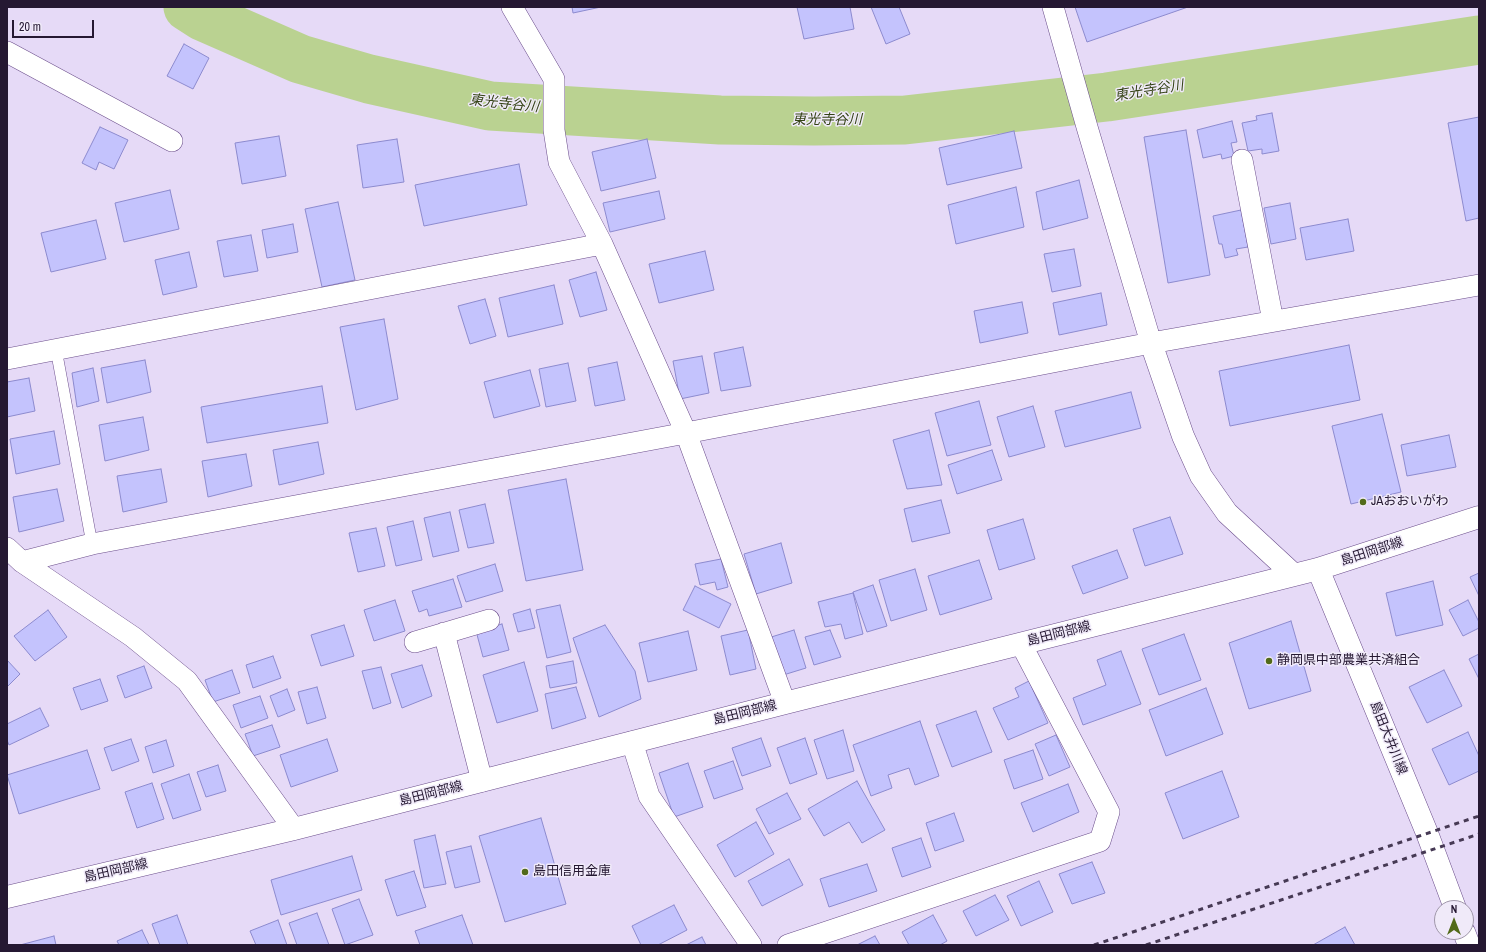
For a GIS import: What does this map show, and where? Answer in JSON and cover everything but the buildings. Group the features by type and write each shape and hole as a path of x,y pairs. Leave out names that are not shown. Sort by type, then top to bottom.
{"main road":[{"path":"1151,343 1183,436 1201,476 1227,513 1294,575"},
{"name":"島田岡部線","path":"7,897 294,829 785,703 1318,570 1479,517"},
{"name":"島田大井川線","path":"1318,570 1427,833 1452,900"}],"street":[{"path":"512,7 554,79 554,130 559,162 602,244 686,433 785,703"},
{"path":"1053,7 1151,343"},
{"path":"7,52 172,141"},
{"path":"1242,160 1273,322"},
{"path":"7,358 602,244"},
{"path":"14,555 92,544 686,433 1151,343 1479,285"},
{"path":"14,555 133,637 187,681 294,829"},
{"path":"415,642 489,620"},
{"path":"444,633 482,781"},
{"path":"788,945 1100,841 1109,812 1021,644"},
{"path":"632,742 648,796 751,945"}],"lane":[{"path":"56,349 92,544"}],"waterway":[{"name":"東光寺谷川","path":"188,7 202,16 300,59 369,79 490,106 720,120 905,120 1107,97 1479,40"}],"railway":[{"path":"1094,945 1479,816"},
{"path":"1146,945 1479,834"}],"place":[{"name":"JAおおいがわ","path":"1363,502"},
{"name":"静岡県中部農業共済組合","path":"1269,661"},
{"name":"島田信用金庫","path":"525,872"}]}
